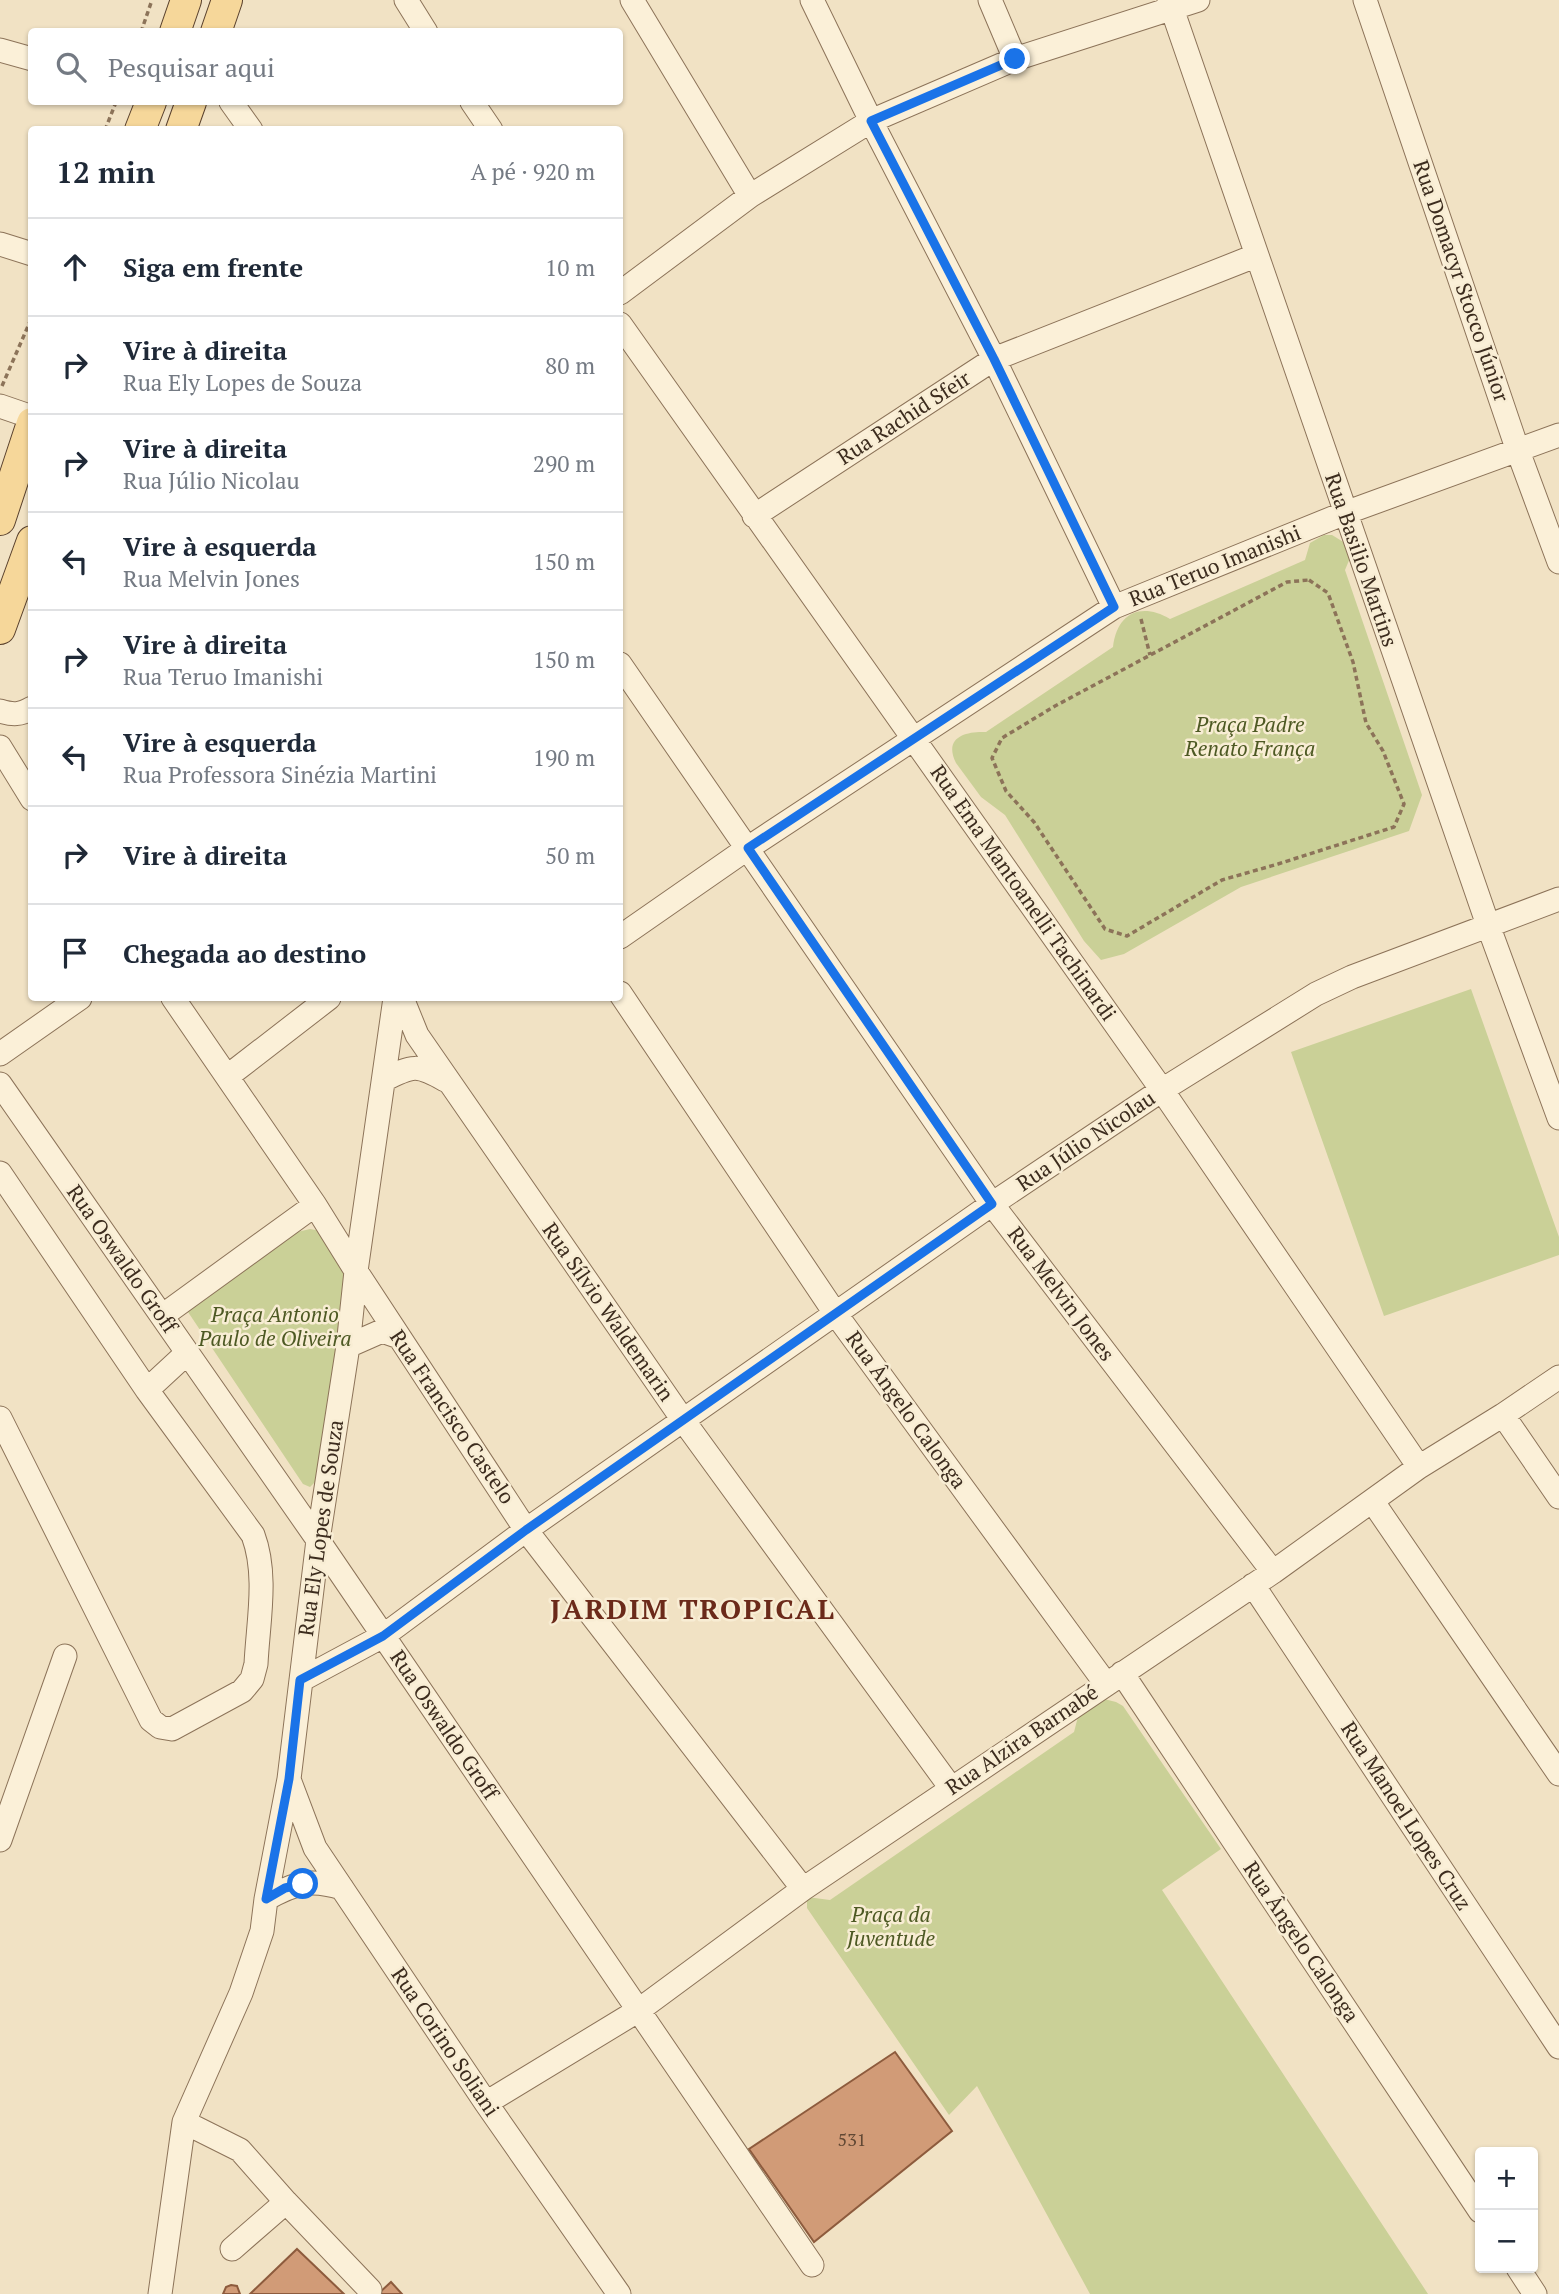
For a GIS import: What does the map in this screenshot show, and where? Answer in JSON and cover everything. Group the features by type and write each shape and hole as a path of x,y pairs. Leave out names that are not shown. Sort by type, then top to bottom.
{"main road":[{"path":"176,28 186,0"},
{"path":"217,28 227,0"},
{"path":"142,126 150,105"},
{"path":"182,126 190,105"},
{"path":"0,520 28,434"},
{"path":"0,629 28,552"}],"street":[{"path":"406,0 424,28"},
{"path":"632,0 750,196"},
{"path":"812,0 994,359 1114,607"},
{"path":"990,0 1015,59"},
{"path":"623,291 750,196 871,121 1015,59 1170,5 1198,0"},
{"name":"Rua Domacyr Stocco Júnior","path":"1365,0 1518,451 1559,562"},
{"name":"Rua Basilio Martins","path":"1170,5 1488,925 1559,1118"},
{"path":"0,50 28,58"},
{"path":"234,105 248,126"},
{"path":"474,105 488,126"},
{"path":"0,244 28,253"},
{"name":"Rua Rachid Sfeir","path":"754,516 994,359 1255,256"},
{"name":"Rua Ema Mantoanelli Tachinardi","path":"623,328 1163,1090 1419,1467"},
{"path":"0,406 28,416"},
{"name":"Rua Teruo Imanishi","path":"623,935 748,848 1114,607 1345,513 1559,435"},
{"name":"Rua Melvin Jones","path":"623,668 992,1204 1273,1572"},
{"path":"0,711 13,715 28,710"},
{"path":"0,747 28,793"},
{"path":"0,770 28,796"},
{"name":"Rua Júlio Nicolau","path":"300,1680 383,1636 526,1530 992,1204 1163,1090 1316,994 1352,977 1559,899"},
{"name":"Rua Ângelo Calonga","path":"623,997 835,1313 1114,1679 1479,2210"},
{"path":"0,1054 76,1001"},
{"name":"Rua Francisco Castelo","path":"175,1001 315,1205 526,1530 803,1889"},
{"path":"228,1076 325,1001"},
{"name":"Rua Ely Lopes de Souza","path":"160,2294 184,2122 241,1993 262,1931 289,1779 318,1540 348,1346 356,1271 395,1001"},
{"name":"Rua Sílvio Waldemarin","path":"403,1001 417,1035 683,1420 951,1788"},
{"path":"384,1080 405,1069 424,1068 448,1081"},
{"name":"Rua Oswaldo Groff","path":"0,1084 318,1540 812,2265"},
{"path":"0,1173 147,1390 253,1535 259,1552 261,1571 256,1664 251,1679 242,1690 172,1729 160,1727 150,1720 0,1418"},
{"path":"162,1317 315,1205"},
{"path":"348,1346 382,1331 399,1337"},
{"path":"147,1390 187,1353"},
{"name":"Rua Alzira Barnabé","path":"486,2103 639,2010 803,1889 1273,1572 1419,1467 1559,1377"},
{"path":"1503,1415 1559,1497"},
{"path":"1373,1502 1559,1774"},
{"name":"Rua Manoel Lopes Cruz","path":"1253,1585 1559,2047"},
{"path":"0,1840 65,1656"},
{"name":"Rua Corino Soliani","path":"289,1779 316,1848 486,2103 620,2294"},
{"path":"266,1899 285,1888 303,1884 321,1882 342,1888"},
{"path":"184,2122 240,2150 370,2290"},
{"path":"232,2249 286,2202"},
{"path":"1521,2273 1535,2294"}],"path":[{"path":"142,28 152,0"},
{"path":"107,126 115,105"},
{"path":"0,390 28,326"},
{"path":"1309,580 1328,593 1353,662 1366,723 1383,751 1404,804 1394,827 1222,880 1127,936 1105,929 1034,822 1006,791 992,758 1002,738 1150,655 1287,582 1309,580"},
{"path":"1114,607 1140,616 1150,655"}],"green space":[{"name":"Praça Padre Renato França","path":"1324,535 1332,535 1345,543 1350,558 1345,570 1422,795 1409,831 1241,887 1124,954 1101,960 1084,941 1005,815 981,797 956,763 952,747 959,737 986,732 1113,647 1120,626 1132,614 1149,611 1170,619 1305,560 1310,543"},
{"path":"1471,989 1559,1237 1559,1255 1384,1316 1291,1052"},
{"name":"Praça Antonio Paulo de Oliveira","path":"310,1229 321,1231 350,1274 315,1482 310,1487 303,1484 186,1309 293,1233"},
{"name":"Praça da Juventude","path":"1104,1699 1123,1706 1221,1849 1162,1890 1428,2294 1090,2294 977,2086 949,2115 807,1908 807,1897 830,1900 1074,1732 1080,1709"}],"building":[{"path":"895,2052 952,2131 814,2242 749,2149"},
{"path":"297,2249 344,2294 250,2294"},
{"path":"391,2282 402,2294 378,2294"},
{"path":"237,2286 240,2294 223,2294 226,2287"}],"district":[{"name":"JARDIM TROPICAL","path":"693,1609"}],"route":[{"path":"303,1884 285,1888 266,1899 289,1779 300,1680 383,1636 526,1530 992,1204 748,848 1114,607 994,359 871,121 1015,59"}]}
